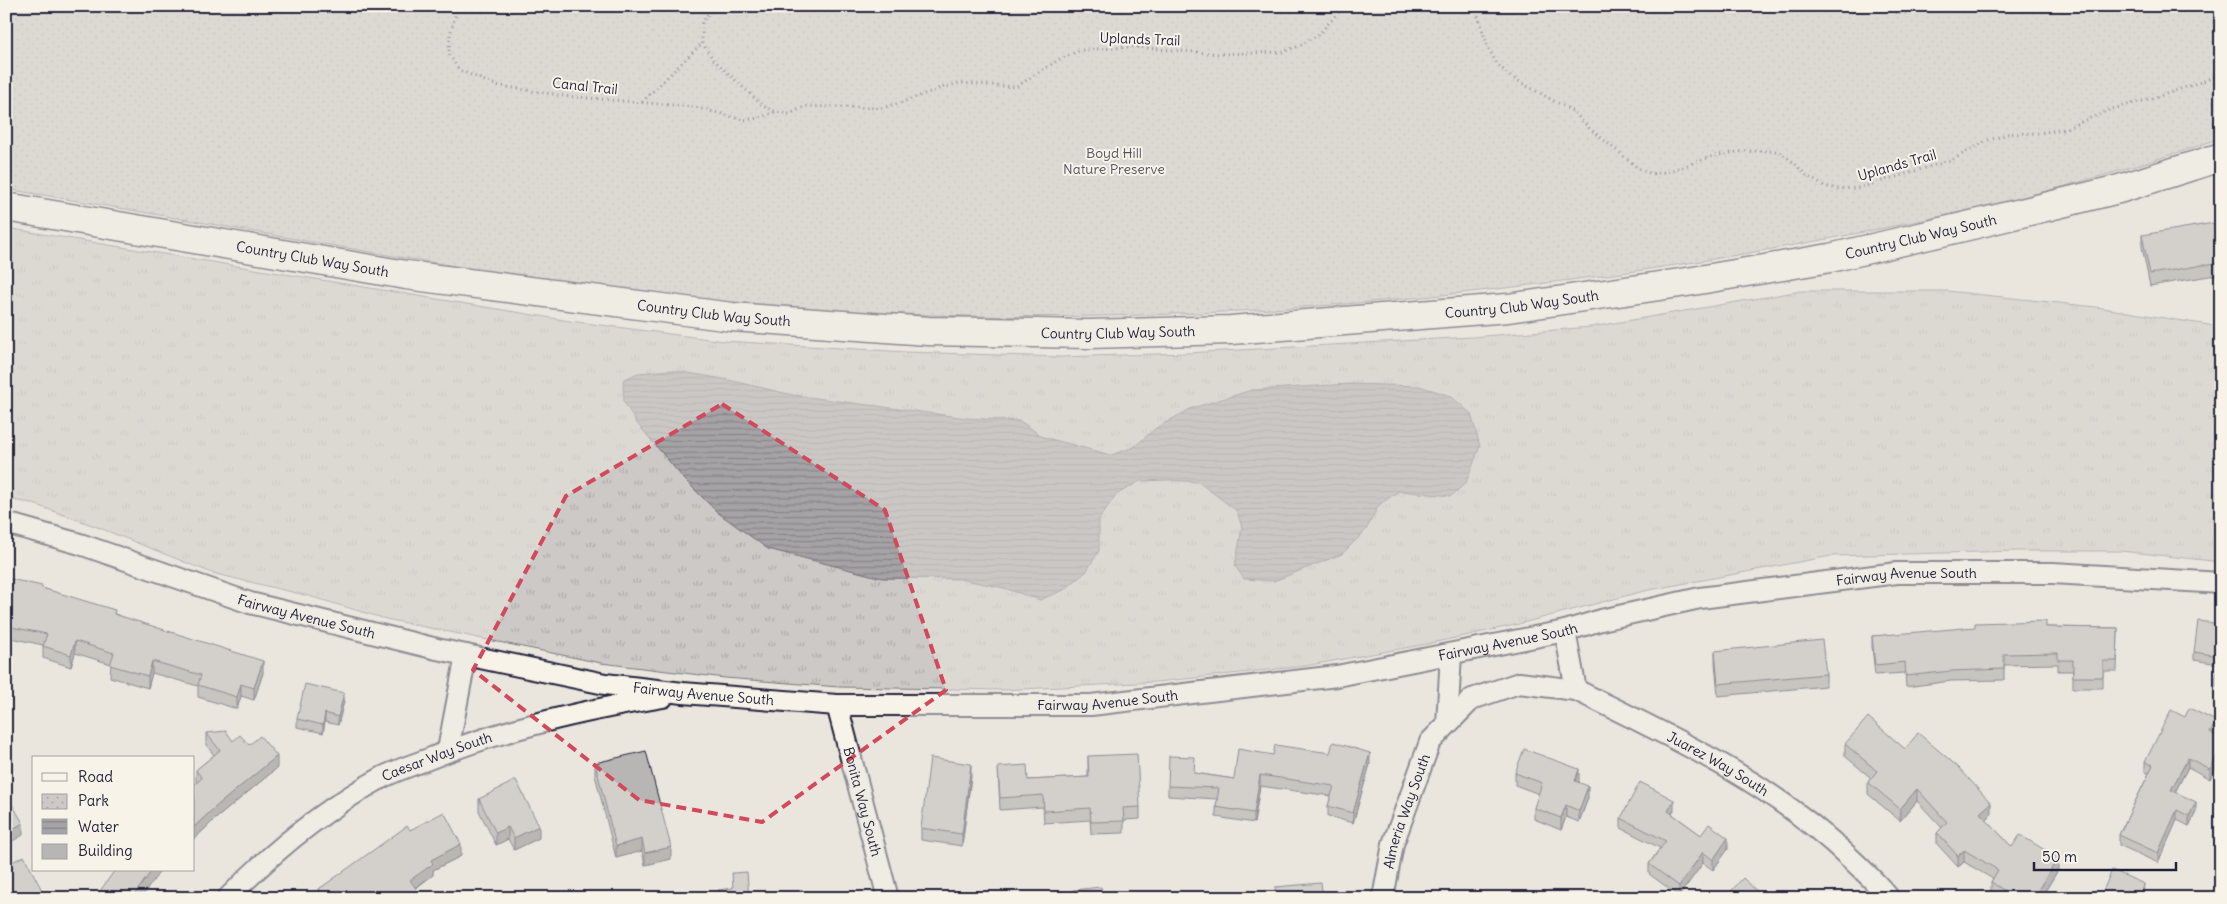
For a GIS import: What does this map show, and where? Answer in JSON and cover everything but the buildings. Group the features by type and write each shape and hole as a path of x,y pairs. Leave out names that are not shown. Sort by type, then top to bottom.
{"street":[{"name":"Country Club Way South","path":"6,207 406,275 732,317 928,331 1089,334 1231,330 1508,308 1687,282 1830,258 1976,224 2119,188 2221,157"},
{"name":"Fairway Avenue South","path":"6,524 80,544 250,603 466,656 605,684 682,693 838,705 1091,705 1337,676 1565,632 1601,620 1700,598 1897,573 2053,573 2221,583"},
{"path":"1565,632 1576,690"},
{"path":"1447,724 1451,654"},
{"path":"448,750 466,656"},
{"name":"Almeria Way South","path":"1383,898 1393,844 1430,742 1472,699 1519,683 1576,690"},
{"name":"Juarez Way South","path":"1576,690 1698,750 1764,789 1820,830 1889,898"},
{"name":"Caesar Way South","path":"228,898 254,871 322,816 384,777 448,750 504,732 588,710 682,693"},
{"name":"Bonita Way South","path":"838,705 888,898"}],"path":[{"name":"Canal Trail","path":"458,6 450,34 449,54 459,70 495,85 564,96 695,107 744,120 759,118 776,112"},
{"path":"713,6 702,23 702,43 714,59 750,95 763,106 776,112"},
{"name":"Uplands Trail","path":"776,112 790,114 806,106 881,108 961,83 1016,87 1058,60 1080,50 1132,47 1219,54 1283,52 1301,45 1319,34 1344,6"},
{"name":"Uplands Trail","path":"1476,6 1488,48 1497,64 1511,77 1574,112 1588,127 1638,168 1652,174 1670,171 1713,156 1744,151 1778,151 1808,176 1824,186 1838,189 1860,188 1952,160 1986,140 2008,134 2039,133 2064,129 2112,108 2157,97 2221,75"},
{"path":"1876,6 1886,11 1911,14 1923,12 1930,6"},
{"path":"642,103 702,43"}],"highlighted area":[{"path":"722,404 885,510 946,690 762,822 639,800 473,670 566,496"}],"green space":[{"name":"Boyd Hill Nature Preserve","path":"6,6 2221,6 2221,138 2092,179 1961,212 1895,226 1695,262 1475,292 1253,310 1142,315 1031,317 919,315 808,309 707,300 506,274 6,189"},
{"path":"6,228 570,321 724,341 906,352 1060,357 1187,353 1472,337 1591,327 1801,291 1947,291 2096,307 2221,327 2221,562 2121,551 2017,551 1831,556 1644,591 1515,625 1427,644 1305,666 1157,682 1003,690 839,687 725,678 601,663 386,619 309,596 212,573 100,528 31,503 6,499"}],"water":[{"path":"670,370 724,379 793,395 967,418 1020,421 1043,437 1111,455 1134,447 1156,428 1192,408 1252,390 1350,384 1419,386 1451,396 1471,414 1480,446 1466,483 1451,496 1399,491 1379,505 1366,530 1342,554 1274,581 1244,579 1235,566 1242,528 1237,511 1198,482 1140,481 1116,495 1099,519 1099,551 1086,572 1064,590 1040,600 1004,588 960,579 882,578 768,549 717,512 683,478 636,422 624,402 623,380 638,373"}]}
